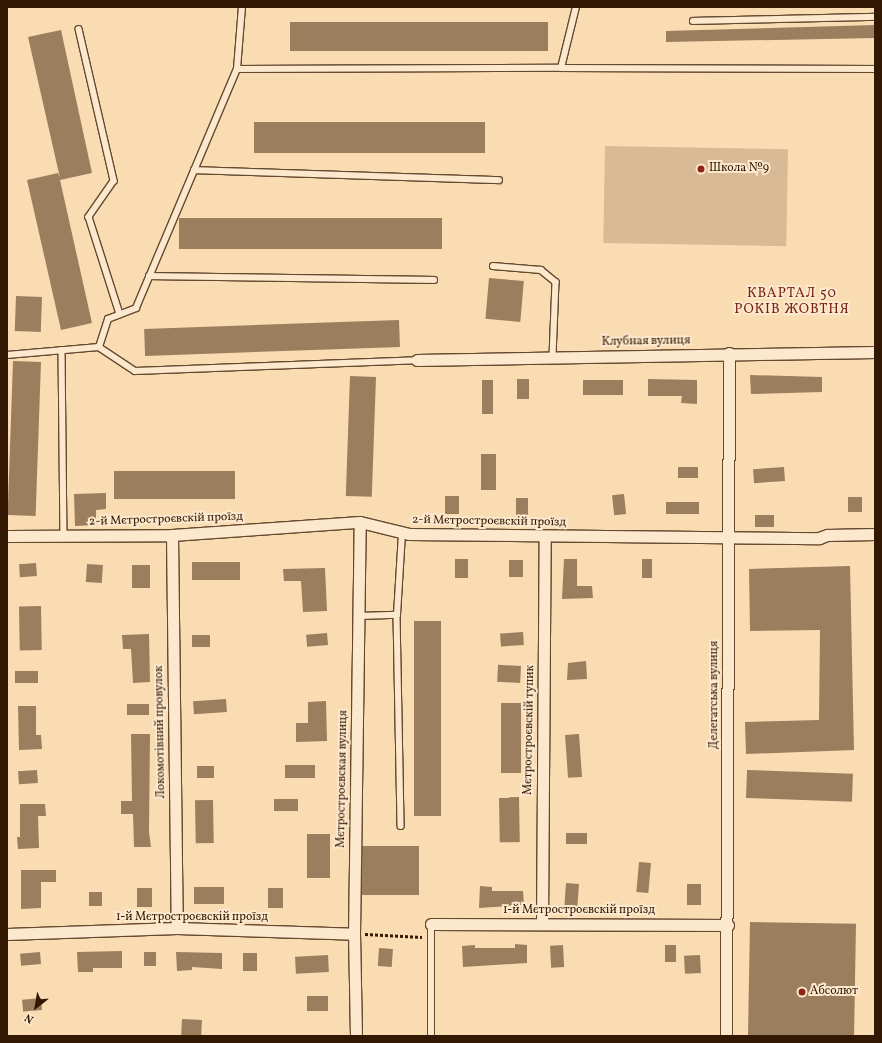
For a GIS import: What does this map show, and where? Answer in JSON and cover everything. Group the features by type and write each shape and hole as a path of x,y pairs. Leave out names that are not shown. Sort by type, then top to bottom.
{"street":[{"name":"Клубная вулиця","path":"417,360 875,352"},
{"name":"Делегатська вулиця","path":"726,1036 728,925 729,354"},
{"name":"2-й Мєтростроєвскій проїзд","path":"7,536 172,535 360,522 402,532 545,537 728,536 819,538 827,535 875,534"},
{"name":"Мєтростроєвская вулиця","path":"356,1036 354,934 360,522"},
{"name":"Локомотівний провулок","path":"172,535 177,928"},
{"name":"Мєтростроєвскій тупик","path":"542,924 545,537"},
{"name":"1-й Мєтростроєвскій проїзд","path":"431,924 728,925"},
{"name":"1-й Мєтростроєвскій проїзд","path":"7,934 177,928 354,934"}],"lane":[{"path":"99,347 108,319 136,308 237,69 242,7"},
{"path":"561,68 576,7"},
{"path":"693,22 875,17"},
{"path":"79,29 114,182 89,217 120,314"},
{"path":"237,69 875,69"},
{"path":"194,170 499,180"},
{"path":"493,266 541,270 556,282 553,357"},
{"path":"149,276 434,280"},
{"path":"7,355 99,347 135,371 417,360"},
{"path":"62,350 64,535"},
{"path":"401,826 397,615 402,532"},
{"path":"359,616 397,615"},
{"path":"431,924 431,1036"}],"path":[{"path":"354,934 430,937"}],"shaded area":[{"path":"605,146 788,149 786,246 603,243"}],"building":[{"path":"290,22 548,22 548,51 290,51"},
{"path":"875,25 875,38 666,42 666,31"},
{"path":"61,30 92,173 60,180 92,323 61,330 27,180 58,173 60,178 28,37"},
{"path":"254,122 485,122 485,153 254,153"},
{"path":"179,218 442,218 442,249 179,249"},
{"path":"489,278 524,281 520,322 485,319"},
{"path":"16,296 42,297 41,332 15,331"},
{"path":"399,320 400,347 145,356 144,329"},
{"path":"13,361 41,362 36,516 8,515"},
{"path":"750,375 822,377 822,392 751,394"},
{"path":"350,376 376,377 372,497 346,496"},
{"path":"517,379 529,379 529,399 517,399"},
{"path":"648,379 697,380 697,404 681,403 682,396 648,396"},
{"path":"482,380 493,380 493,414 482,414"},
{"path":"583,380 623,380 623,395 583,395"},
{"path":"481,454 496,454 496,490 481,490"},
{"path":"678,467 698,467 698,478 678,478"},
{"path":"784,467 785,481 754,483 753,469"},
{"path":"114,471 235,471 235,499 114,499"},
{"path":"106,493 106,509 96,510 96,525 75,526 74,494"},
{"path":"624,494 626,514 614,515 612,495"},
{"path":"445,496 459,496 459,514 445,514"},
{"path":"848,497 862,497 862,512 848,512"},
{"path":"516,498 528,498 528,515 516,515"},
{"path":"666,502 699,502 699,514 666,514"},
{"path":"755,515 774,515 774,527 755,527"},
{"path":"455,559 468,559 468,578 455,578"},
{"path":"564,559 577,559 577,586 592,586 593,598 562,599"},
{"path":"642,559 652,559 652,578 642,578"},
{"path":"509,560 523,560 523,577 509,577"},
{"path":"192,562 240,562 240,580 192,580"},
{"path":"36,563 37,576 20,577 19,564"},
{"path":"87,564 103,565 102,583 86,582"},
{"path":"132,565 150,565 150,588 132,588"},
{"path":"850,566 854,750 746,754 745,722 819,720 820,630 750,631 749,569"},
{"path":"325,568 327,611 303,612 301,581 284,581 283,569"},
{"path":"19,606 41,606 42,650 20,650"},
{"path":"414,621 441,621 441,816 414,816"},
{"path":"523,632 524,645 501,647 500,634"},
{"path":"327,633 328,645 307,647 306,635"},
{"path":"149,634 150,682 133,683 131,649 123,649 122,635"},
{"path":"192,635 210,635 210,647 192,647"},
{"path":"586,661 587,679 567,680 568,663"},
{"path":"498,665 521,666 520,683 497,682"},
{"path":"15,671 38,671 38,683 15,683"},
{"path":"226,699 227,712 194,714 193,701"},
{"path":"326,701 327,741 296,742 296,723 308,723 308,702"},
{"path":"501,703 521,703 521,773 501,773"},
{"path":"127,704 149,704 149,715 127,715"},
{"path":"18,706 36,706 36,735 41,735 42,749 19,750"},
{"path":"131,734 150,734 149,832 151,847 134,847 133,814 121,814 121,801 132,801"},
{"path":"579,734 582,777 568,778 565,735"},
{"path":"285,765 315,765 315,778 285,778"},
{"path":"197,766 214,766 214,778 197,778"},
{"path":"37,770 38,783 19,784 18,771"},
{"path":"747,770 853,774 852,802 746,798"},
{"path":"499,797 519,797 520,842 500,842"},
{"path":"274,799 298,799 298,811 274,811"},
{"path":"195,800 213,800 214,843 196,843"},
{"path":"20,804 45,804 46,816 38,816 39,848 18,849 17,837 20,837"},
{"path":"566,833 587,833 587,844 566,844"},
{"path":"307,834 330,834 330,878 307,878"},
{"path":"362,846 419,846 419,895 362,895"},
{"path":"639,862 651,863 648,893 636,892"},
{"path":"21,870 56,870 56,882 41,882 41,908 21,909"},
{"path":"566,883 579,884 577,907 564,906"},
{"path":"687,884 701,884 701,905 687,905"},
{"path":"480,886 492,887 492,891 523,891 524,905 479,908"},
{"path":"194,887 224,887 224,904 194,904"},
{"path":"137,888 152,888 152,907 137,907"},
{"path":"268,888 283,888 283,908 268,908"},
{"path":"89,892 102,892 102,906 89,906"},
{"path":"750,922 856,924 854,1036 748,1036"},
{"path":"515,944 527,945 527,963 463,967 462,946 475,945 475,948 515,948"},
{"path":"563,945 564,967 551,968 550,946"},
{"path":"665,945 676,945 676,962 665,962"},
{"path":"379,948 393,949 392,967 378,966"},
{"path":"122,951 122,968 93,968 93,972 78,972 77,952"},
{"path":"40,952 41,964 21,966 20,954"},
{"path":"144,952 156,952 156,966 144,966"},
{"path":"176,952 222,953 222,969 192,967 192,970 177,971"},
{"path":"243,953 257,953 257,971 243,971"},
{"path":"328,955 329,972 296,974 295,957"},
{"path":"700,955 701,973 685,974 684,956"},
{"path":"307,996 328,996 328,1011 307,1011"},
{"path":"41,998 42,1010 23,1012 22,1000"},
{"path":"182,1019 202,1020 201,1036 181,1036"}],"place":[{"name":"Школа №9","path":"701,169"},
{"name":"Абсолют","path":"802,992"}],"district":[{"name":"КВАРТАЛ 50 РОКІВ ЖОВТНЯ","path":"792,302"}]}
